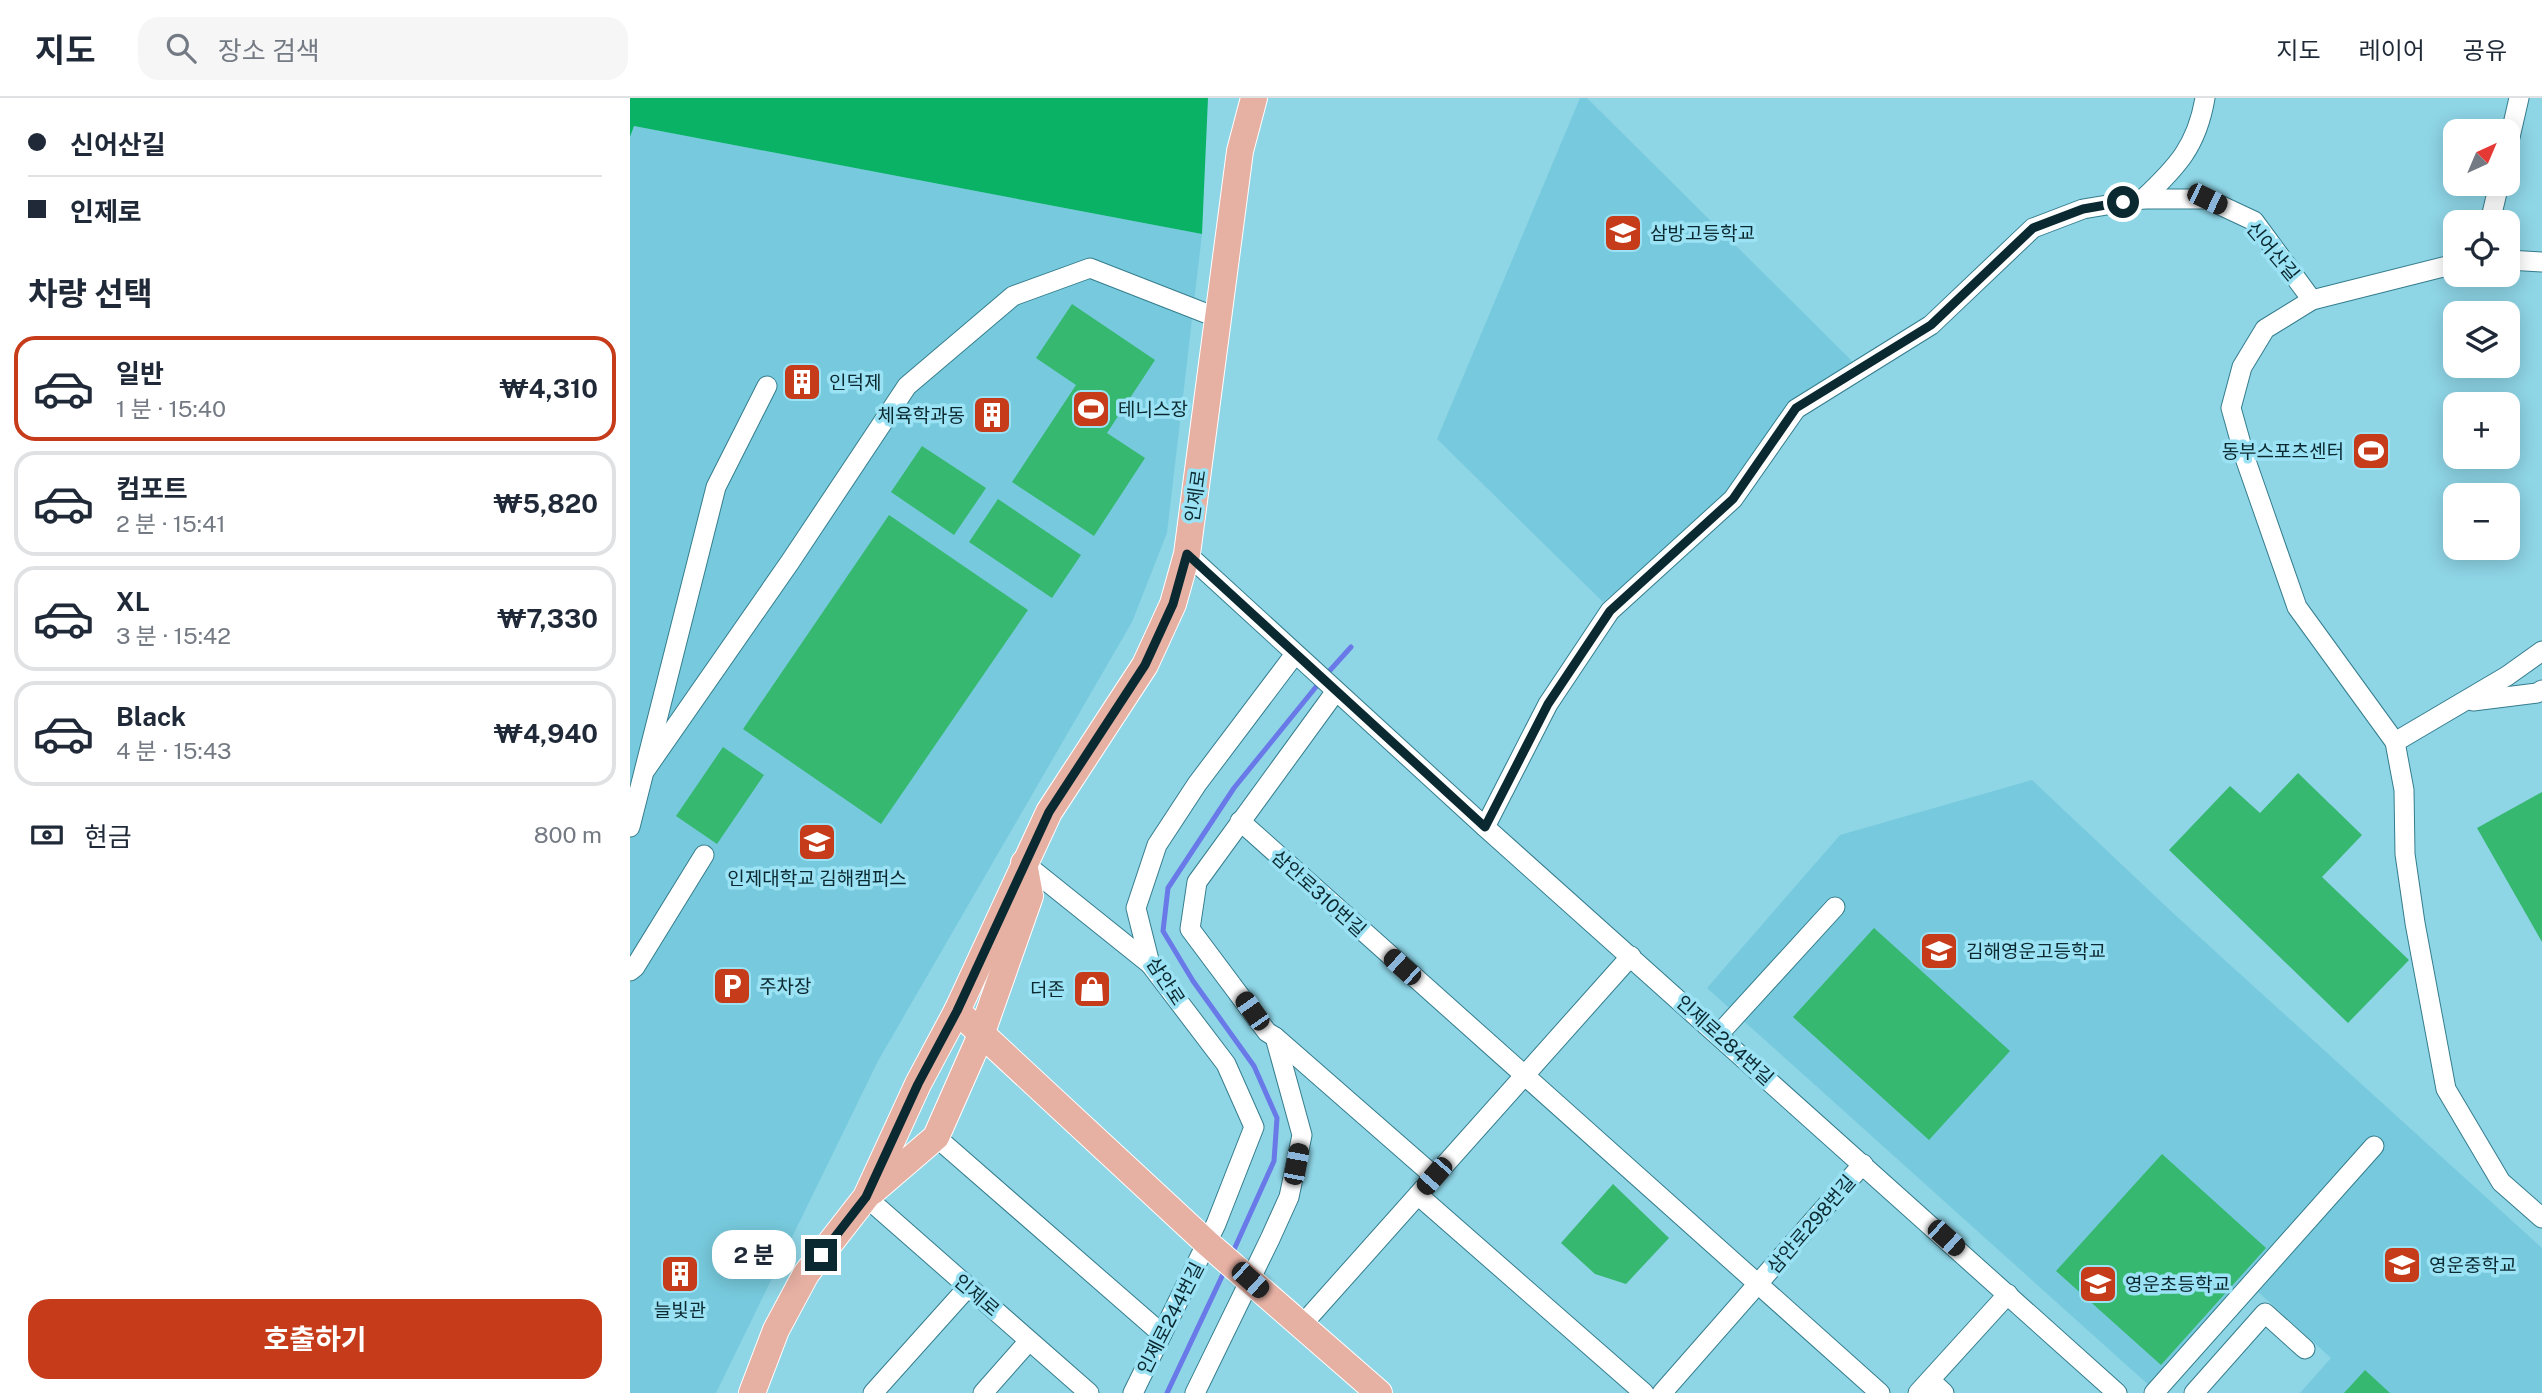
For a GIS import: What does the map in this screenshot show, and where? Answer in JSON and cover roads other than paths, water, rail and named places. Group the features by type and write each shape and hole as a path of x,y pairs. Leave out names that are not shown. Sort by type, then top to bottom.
{"main road":[{"name":"인제로","path":"752,1393 776,1330 806,1274 866,1197 918,1084 957,1011 1049,812 1145,665 1173,604 1187,554 1240,150 1254,98"},
{"path":"866,1197 936,1137 981,1035 1030,896 1024,863"},
{"path":"957,1011 1210,1246 1379,1393"}],"street":[{"path":"2143,199 2176,168 2200,124 2205,98"},
{"path":"2514,119 2519,98"},
{"name":"신어산길","path":"1485,827 1548,704 1610,611 1733,499 1796,408 1931,325 2033,228 2083,209 2143,199 2207,199 2254,221 2312,300 2443,267"},
{"path":"2520,261 2542,262"},
{"path":"646,769 790,562 907,386 1013,296 1090,268 1218,318"},
{"path":"2312,300 2264,329 2242,367 2231,408 2245,458 2297,607 2395,742 2404,789 2406,854 2415,923 2446,1089 2501,1182 2542,1218"},
{"path":"630,827 635,796 646,769 716,486 767,386"},
{"path":"1187,554 1300,659"},
{"path":"2395,742 2465,702 2542,651"},
{"name":"인제로284번길","path":"1300,659 2117,1393"},
{"name":"삼안로","path":"1210,1246 1255,1127 1226,1064 1150,964 1136,908 1157,845 1197,784 1300,659"},
{"path":"1334,690 1197,882 1191,929 1267,1032 1434,1176"},
{"path":"2465,702 2537,693 2542,690"},
{"name":"삼안로310번길","path":"1240,821 1523,1077 1758,1284"},
{"path":"630,971 704,855"},
{"path":"1024,863 1150,964"},
{"path":"1718,1035 1835,907"},
{"path":"1301,1326 1631,956"},
{"path":"1195,1393 1246,1277 1289,1196 1302,1135 1275,1037"},
{"path":"936,1137 1162,1334"},
{"path":"2154,1393 2374,1146"},
{"name":"삼안로298번길","path":"1662,1393 1863,1164"},
{"path":"1418,1195 1644,1393"},
{"name":"인제로","path":"866,1197 1089,1393"},
{"name":"인제로244번길","path":"1133,1393 1210,1246"},
{"name":"삼안로298번길","path":"1758,1284 1880,1393"},
{"path":"873,1393 968,1287"},
{"path":"1931,1389 2008,1294"},
{"path":"2194,1393 2265,1313 2305,1349"},
{"path":"983,1393 1029,1341"}],"waterway":[{"path":"1232,1254 1274,1161 1277,1118 1254,1066 1193,981 1163,931 1168,888 1234,788 1351,647"},
{"path":"1167,1393 1225,1270"}],"place":[{"name":"삼방고등학교","path":"1623,233"},
{"name":"인덕제","path":"802,382"},
{"name":"테니스장","path":"1091,409"},
{"name":"체육학과동","path":"992,415"},
{"name":"동부스포츠센터","path":"2371,451"},
{"name":"인제대학교 김해캠퍼스","path":"817,842"},
{"name":"김해영운고등학교","path":"1939,951"},
{"name":"주차장","path":"732,986"},
{"name":"더존","path":"1092,989"},
{"name":"영운중학교","path":"2402,1265"},
{"name":"늘빛관","path":"680,1274"},
{"name":"영운초등학교","path":"2098,1284"}]}
